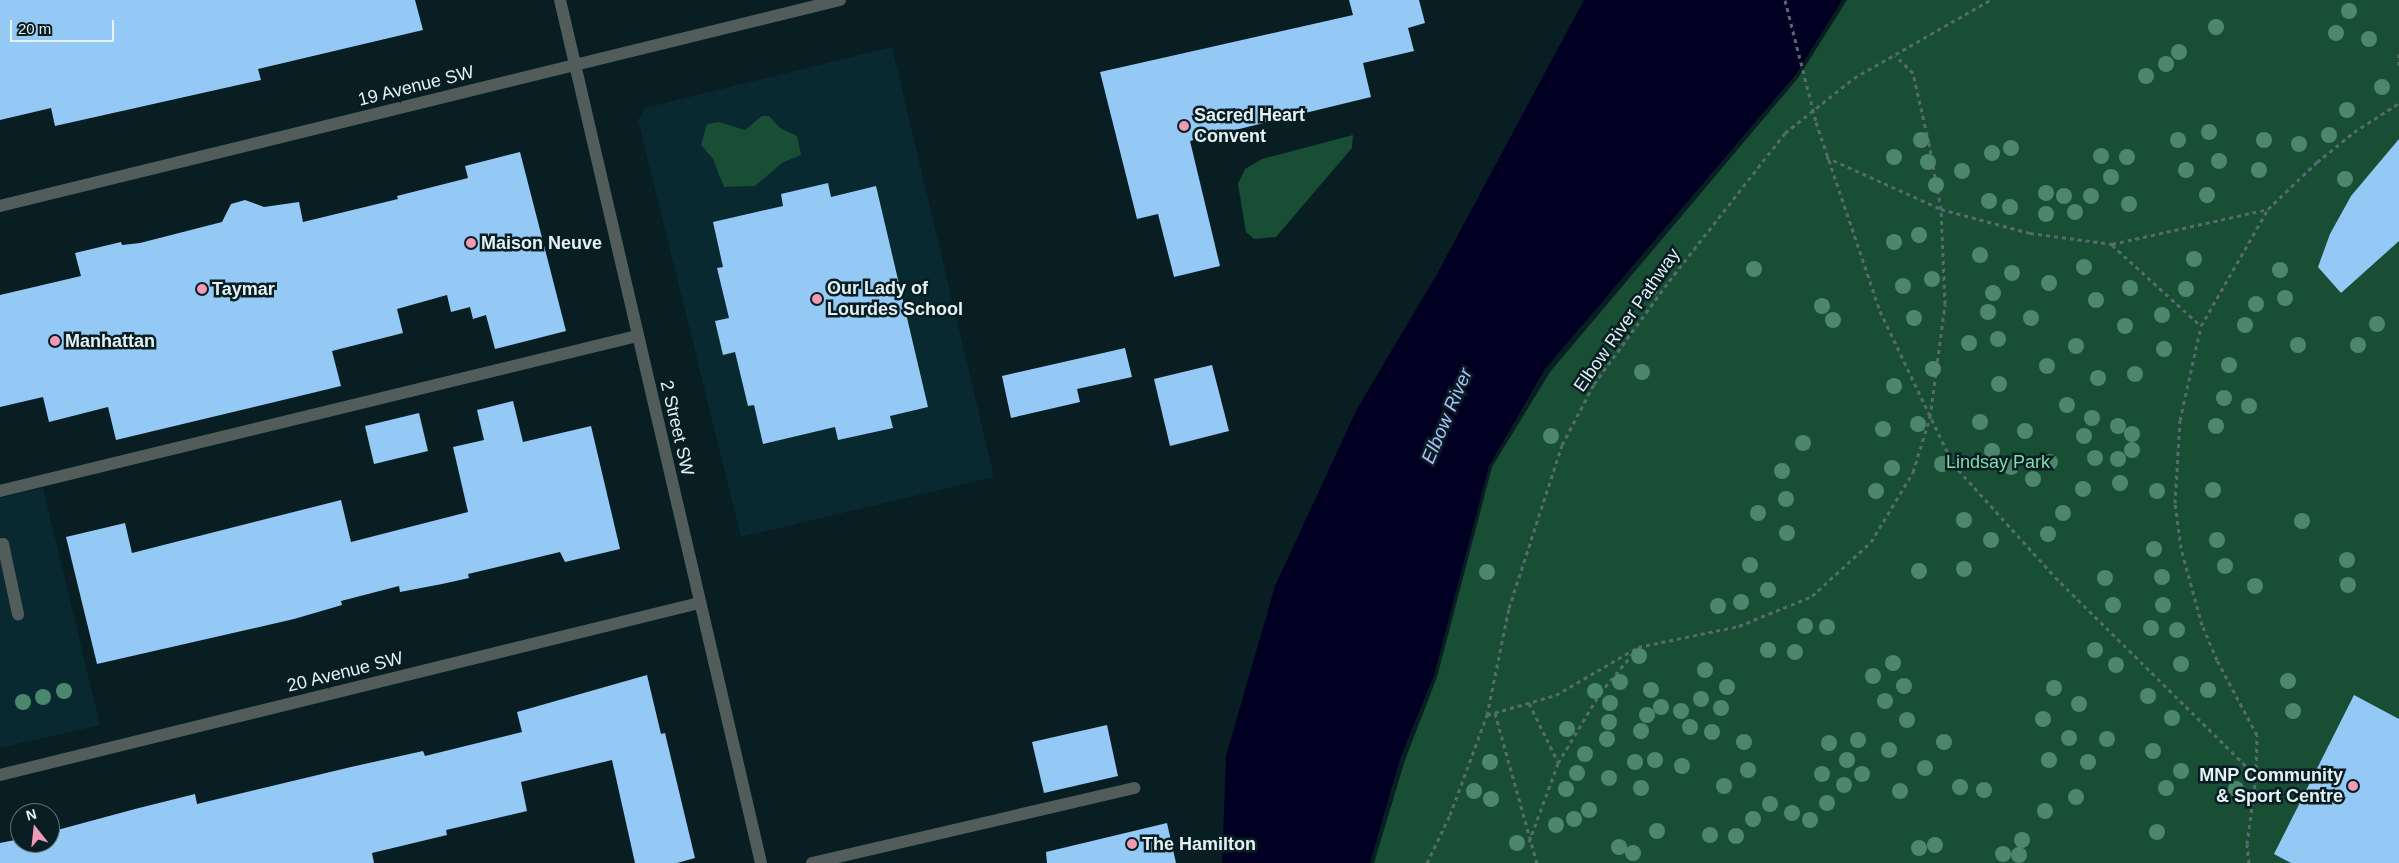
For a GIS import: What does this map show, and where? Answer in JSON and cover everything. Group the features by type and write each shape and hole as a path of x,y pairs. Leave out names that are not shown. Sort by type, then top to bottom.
{"street":[{"name":"2 Street SW","path":"560,0 761,863"},
{"name":"19 Avenue SW","path":"0,206 840,0"},
{"path":"0,491 637,336"},
{"path":"0,545 3,544 18,614"},
{"name":"20 Avenue SW","path":"0,775 699,603"},
{"path":"812,863 1134,788"}],"path":[{"path":"1785,0 1826,157 1880,311 1954,464 2048,570 2256,776"},
{"name":"Elbow River Pathway","path":"1428,863 1450,815 1487,715 1508,608 1538,514 1562,445 1594,384 1669,281 1785,133 1854,78 1990,0"},
{"path":"2399,54 2399,68"},
{"path":"1487,715 1556,694 1638,647 1739,626 1812,596 1871,542 1913,472 1930,417 1945,304 1941,209 1913,72 1895,55"},
{"path":"2249,863 2247,844 2256,776 2257,735 2217,660 2202,625 2181,548 2175,502 2180,420 2201,326 2268,209 2317,162 2354,132 2399,104"},
{"path":"1826,157 1941,209 2030,233 2112,244 2268,209"},
{"path":"2112,244 2201,326"},
{"path":"1529,842 1558,763 1600,693 1638,647"},
{"path":"1529,703 1558,763"},
{"path":"1496,713 1529,842 1537,863"}],"shaded area":[{"name":"Our Lady of Lourdes School","path":"892,47 994,477 741,537 638,120 645,108"},
{"path":"43,488 100,725 0,748 0,498"}],"green space":[{"name":"Lindsay Park","path":"1847,0 2399,0 2399,863 1374,863 1405,760 1437,677 1492,467 1550,372 1798,78"},
{"path":"762,116 769,116 780,128 797,136 801,155 782,163 755,186 724,187 713,159 701,145 707,124 719,122 745,130"},
{"path":"1353,135 1352,148 1276,237 1254,239 1246,232 1238,184 1245,169 1262,159"}],"water":[{"name":"Elbow River","path":"1584,0 1842,0 1797,73 1545,369 1489,466 1434,675 1400,759 1370,863 1222,863 1226,756 1275,586 1357,409 1437,274"}],"building":[{"path":"0,0 415,0 423,30 258,69 261,80 55,126 51,108 0,120"},
{"name":"Sacred Heart Convent","path":"1349,0 1419,0 1425,23 1408,28 1414,51 1363,63 1371,97 1190,141 1220,266 1174,277 1158,214 1137,219 1100,72 1353,15"},
{"path":"2399,139 2399,241 2341,293 2318,267 2330,234 2351,196"},
{"path":"520,152 566,331 495,349 486,315 473,319 470,307 451,312 447,295 397,309 403,333 332,351 341,386 116,440 108,407 49,422 43,397 0,407 0,295 81,276 75,253 121,242 122,245 140,243 222,222 231,204 245,200 264,207 299,202 303,222 398,199 397,196 468,178 465,166"},
{"path":"828,183 831,197 876,186 928,407 890,416 893,428 838,440 835,427 763,444 754,405 748,406 735,352 723,355 715,321 729,318 717,268 723,267 713,222 783,206 781,194"},
{"path":"1125,348 1132,377 1077,389 1080,402 1011,418 1002,376"},
{"path":"1212,365 1229,431 1170,446 1154,379"},
{"path":"513,401 523,442 591,426 620,549 565,562 560,552 468,574 469,578 442,584 400,592 399,586 341,601 342,605 294,619 97,664 66,537 125,523 132,553 341,500 351,542 468,512 453,447 484,440 477,410"},
{"path":"419,413 428,451 374,464 365,426"},
{"path":"647,675 661,734 665,733 695,858 677,863 635,863 612,760 521,782 527,811 446,830 447,835 372,853 374,863 0,863 0,843 10,841 10,853 60,853 60,829 135,809 195,794 197,804 423,751 425,756 522,732 517,712"},
{"name":"MNP Community & Sport Centre","path":"2354,695 2399,719 2399,863 2291,863 2274,854"},
{"path":"1107,725 1118,776 1044,793 1032,742"},
{"name":"The Hamilton","path":"1167,823 1176,863 1047,863 1046,852"}],"place":[{"name":"Sacred Heart Convent","path":"1184,126"},
{"name":"Maison Neuve","path":"471,243"},
{"name":"Taymar","path":"202,289"},
{"name":"Our Lady of Lourdes School","path":"817,299"},
{"name":"Manhattan","path":"55,341"},
{"name":"MNP Community & Sport Centre","path":"2353,786"},
{"name":"The Hamilton","path":"1132,844"}]}
